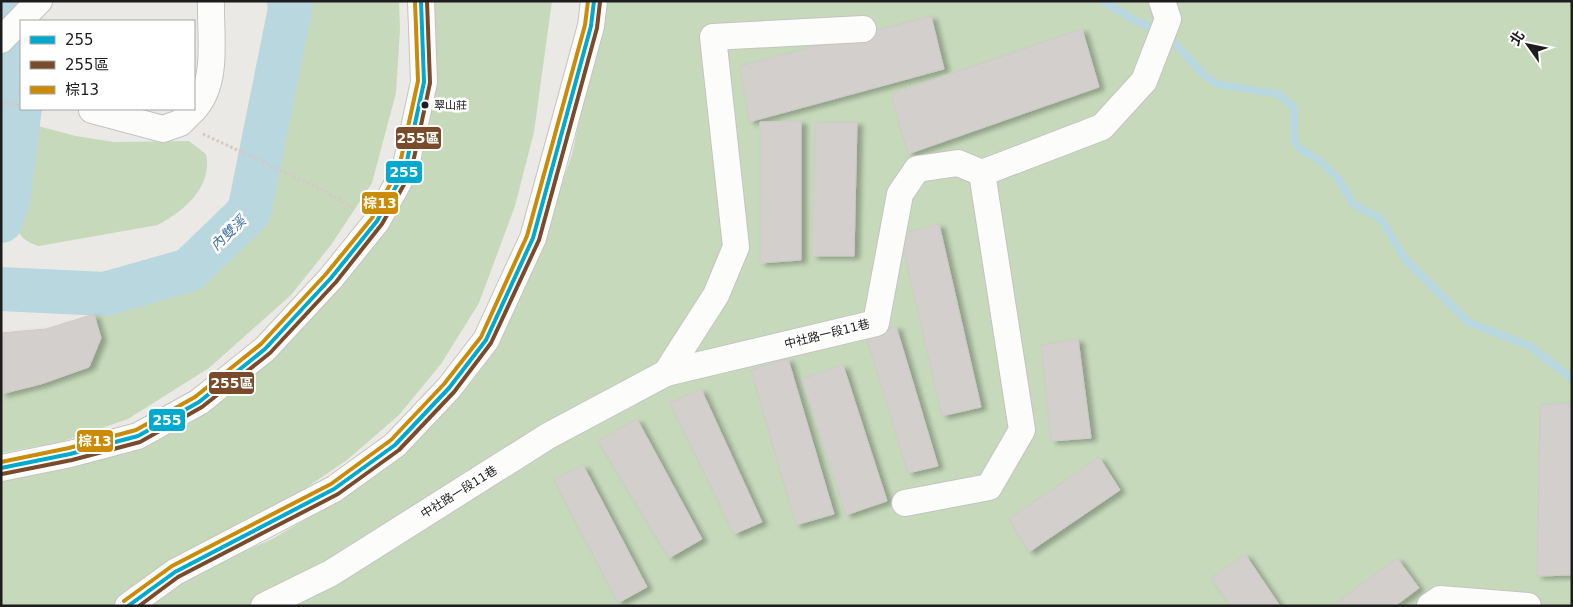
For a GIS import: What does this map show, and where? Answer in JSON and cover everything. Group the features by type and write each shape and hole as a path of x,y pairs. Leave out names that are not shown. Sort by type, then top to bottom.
{"street":[{"path":"92,110 163,129 196,117 210,77 211,1"},
{"path":"1,468 70,454 138,436 199,402 265,349 331,278 377,221 405,170 424,82 420,1"},
{"path":"128,606 175,572 334,490 395,445 460,375 486,340 534,238 591,26 594,1"},
{"path":"905,503 989,487 1022,430 982,173 1102,127 1144,81 1168,19 1162,1"},
{"path":"21,20 35,6"},
{"path":"1,40 20,21"},
{"path":"666,373 716,295 736,247 713,37 863,29"},
{"name":"中社路一段11巷","path":"264,606 331,573 548,436 666,373 876,323 900,194 917,169 958,163 982,173"},
{"path":"1430,606 1440,599 1528,606"}],"path":[{"path":"1,103 20,105"},
{"path":"196,117 377,221"}],"green space":[{"path":"302,1 399,1 400,30 396,93 372,183 331,245 291,295 209,368 128,419 61,442 1,453 1,394 41,384 89,367 101,338 94,314 119,298 157,291 191,273 223,254 250,229 268,187"},
{"path":"434,1 552,1 534,132 515,206 479,303 441,364 399,415 347,460 284,503 117,606 1,606 1,480 138,447 322,300 434,87"},
{"path":"606,1 1572,1 1572,606 143,606 176,582 274,538 347,495 495,345 534,268 572,154"},
{"path":"38,126 76,136 114,142 189,141 206,154 207,166 205,177 194,197 177,213 158,225 39,246 23,238 15,222 25,137 28,129"}],"building":[{"path":"931,16 944,69 749,122 740,66"},
{"path":"1082,29 1099,87 908,154 891,94"},
{"path":"801,121 801,260 760,263 760,122"},
{"path":"857,122 854,256 812,256 815,123"},
{"path":"939,224 981,407 942,416 900,234"},
{"path":"94,314 101,338 89,367 41,384 1,394 1,333 46,329"},
{"path":"896,326 938,466 908,473 866,336"},
{"path":"1078,339 1091,438 1051,441 1041,345"},
{"path":"788,359 834,514 796,525 751,370"},
{"path":"843,365 887,501 846,515 802,379"},
{"path":"701,389 762,522 734,534 670,403"},
{"path":"1572,403 1572,575 1537,576 1540,405"},
{"path":"637,419 702,539 669,558 598,441"},
{"path":"1099,457 1120,490 1029,552 1009,519"},
{"path":"583,465 647,587 618,603 554,480"},
{"path":"1245,554 1280,606 1231,606 1211,578"},
{"path":"1397,558 1419,588 1395,606 1332,606"}],"waterway":[{"name":"內雙溪","path":"1,289 105,294 189,270 249,212 290,9 289,1"},
{"path":"1103,1 1134,20 1166,34 1205,76 1217,84 1278,94 1294,107 1294,142 1302,150 1320,161 1338,179 1354,205 1380,218 1406,260 1468,322 1530,346 1572,379"},
{"path":"1,8 20,107 8,200 1,221"}],"transit line":[{"name":"棕13","path":"1,462 69,448 136,430 195,397 261,344 326,274 372,218 399,168 418,81 415,1"},
{"name":"255","path":"1,468 70,454 138,436 199,402 265,349 331,278 377,221 405,170 424,82 421,1"},
{"name":"255區","path":"2,474 72,460 140,442 202,407 270,353 336,282 382,224 411,172 430,83 427,1"},
{"name":"棕13","path":"124,601 172,566 331,484 391,440 444,384 481,337 527,236 585,25 588,1"},
{"name":"255","path":"128,606 175,572 334,489 395,445 449,388 486,340 533,238 591,26 594,1"},
{"name":"255區","path":"139,606 178,577 338,494 399,450 454,392 491,343 539,240 597,28 600,2"}],"place":[{"name":"翠山莊","path":"425,105"}]}
